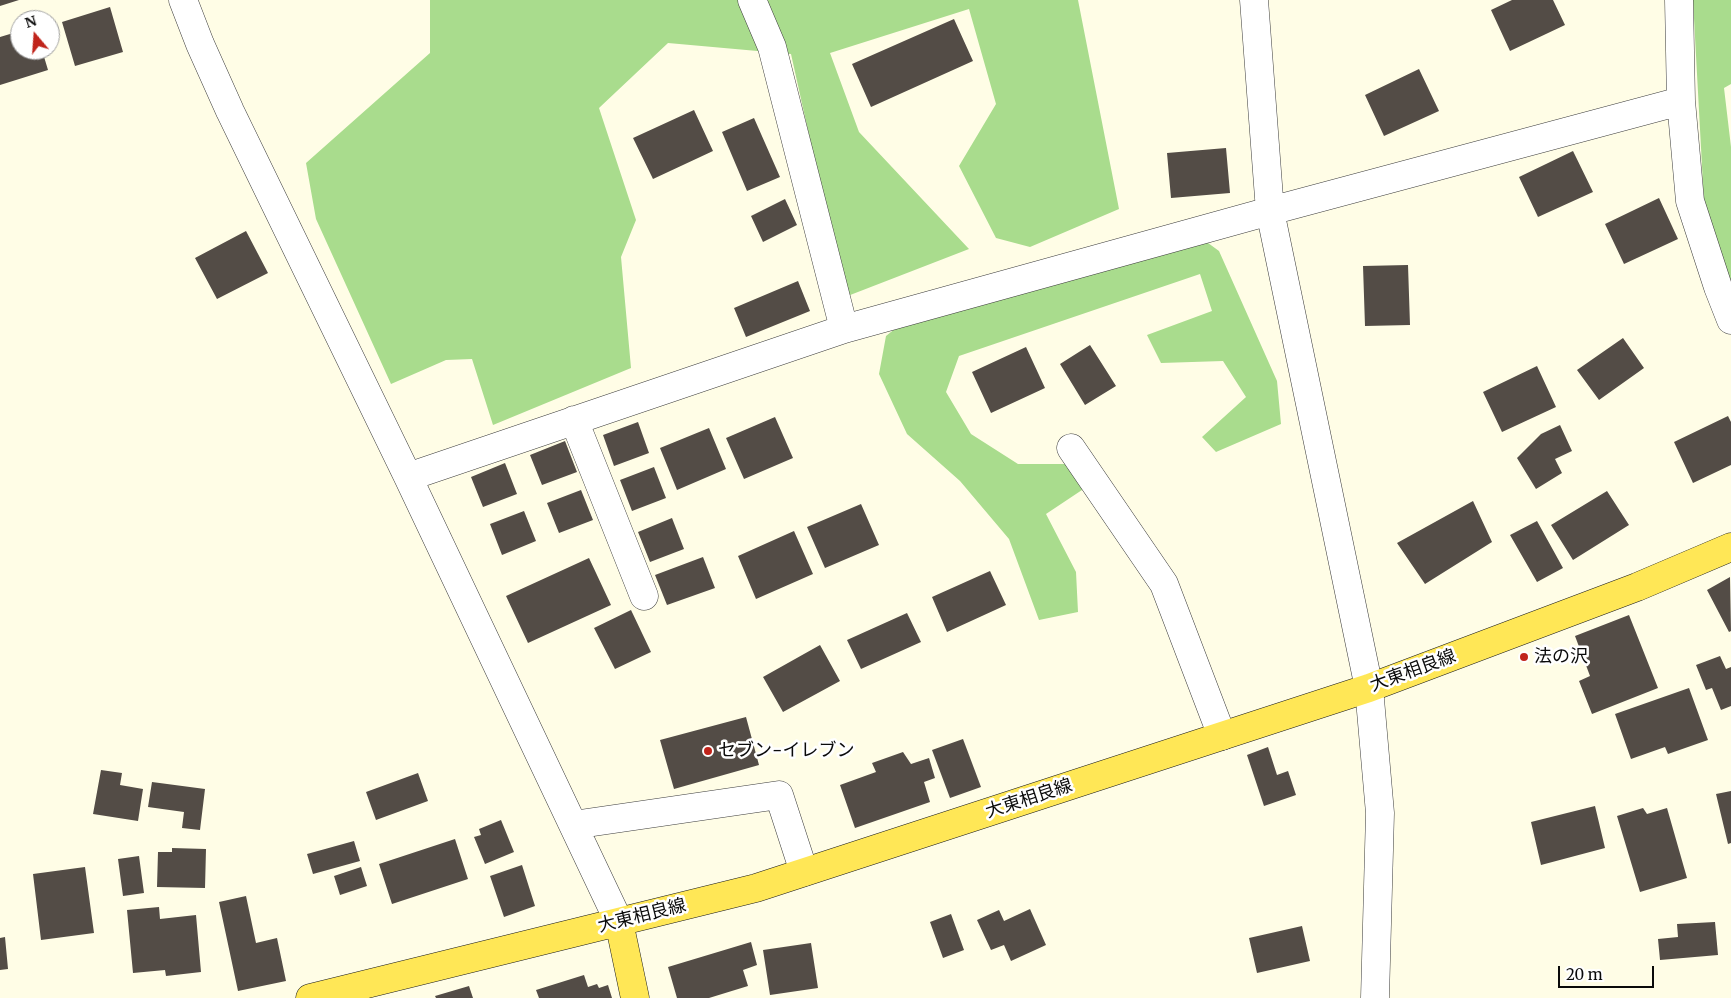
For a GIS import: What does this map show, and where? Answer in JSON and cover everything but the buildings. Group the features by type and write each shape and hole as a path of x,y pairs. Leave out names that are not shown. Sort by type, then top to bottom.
{"main road":[{"name":"大東相良線","path":"310,998 756,888 1369,688 1637,587 1731,547"},
{"path":"619,922 635,998"}],"street":[{"path":"183,0 200,44 230,111 408,477 619,922"},
{"path":"752,0 772,47 844,328"},
{"path":"1254,0 1270,211 1369,688 1380,813 1375,998"},
{"path":"1679,0 1681,101 1690,201 1718,287 1731,320"},
{"path":"408,477 844,328 1681,101"},
{"path":"574,420 644,596"},
{"path":"1071,448 1164,584 1222,736"},
{"path":"573,825 779,795 804,872"}],"green space":[{"path":"430,0 1078,0 1119,209 1030,247 996,238 959,166 996,104 969,9 830,53 859,132 969,249 845,297 791,54 668,43 599,108 636,220 621,257 631,368 493,425 472,359 446,360 391,384 316,219 306,163 430,53"},
{"path":"1693,0 1731,0 1731,84 1724,88 1731,147 1731,290 1704,203"},
{"path":"1193,232 1219,251 1277,381 1281,424 1216,452 1202,437 1246,397 1223,361 1161,363 1147,335 1212,311 1200,274 959,356 946,392 971,434 1018,464 1066,464 1094,482 1046,514 1076,572 1078,612 1039,620 1009,539 960,481 907,434 879,374 886,336 922,307"}],"place":[{"name":"法の沢","path":"1524,657"},
{"name":"セブン-イレブン","path":"708,751"}]}
